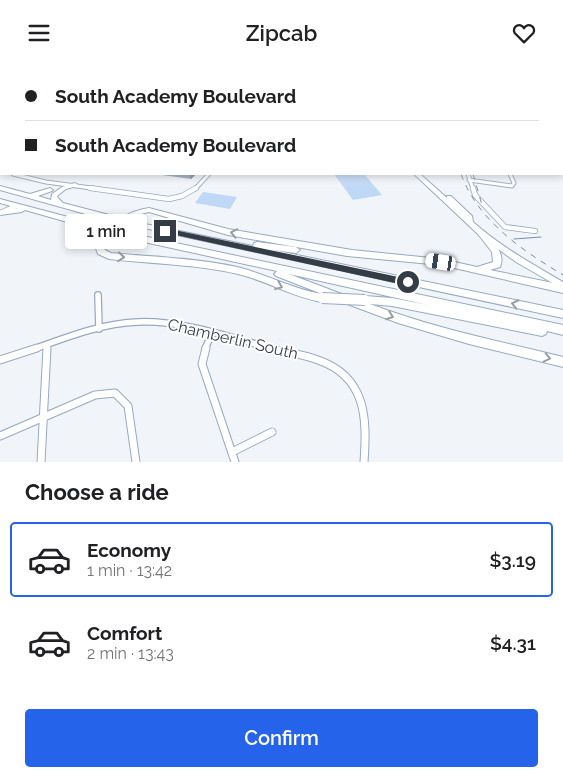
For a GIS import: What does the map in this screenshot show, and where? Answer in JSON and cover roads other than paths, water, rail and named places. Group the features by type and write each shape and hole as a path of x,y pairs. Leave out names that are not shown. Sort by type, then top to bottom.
{"highway":[{"path":"46,182 50,186 50,190"},
{"path":"62,205 54,199 54,195 64,188 75,185"},
{"path":"0,188 135,224 563,314"},
{"path":"24,195 50,190"},
{"path":"30,210 38,199 50,190"},
{"path":"16,206 24,199 24,195"},
{"path":"0,201 124,235 563,332"},
{"path":"0,213 30,210"},
{"path":"351,253 228,232 149,210 140,211 128,216 99,246 101,252 109,256 227,269 250,275 294,292 322,298 392,302 523,328 563,332"},
{"path":"180,234 293,250 418,259 486,269 497,265 498,256 482,234"},
{"path":"229,258 283,275 398,319 563,362"},
{"path":"461,266 563,288"}],"main road":[{"path":"418,175 482,234 563,288"},
{"path":"425,175 470,217 470,221"}],"street":[{"path":"17,175 46,182 169,199 193,192 208,175"},
{"path":"468,175 475,195 505,227 535,231"},
{"path":"469,180 512,186 514,183 510,175"},
{"path":"0,213 16,206"},
{"path":"98,295 99,329"},
{"name":"Chamberlin South","path":"0,360 99,329 126,323 148,321 171,323 319,360 334,367 356,390 364,404 367,425 364,462"},
{"path":"212,333 204,351 202,364 235,462"},
{"path":"41,462 47,346"},
{"path":"0,436 95,395 115,393 128,406 136,462"},
{"path":"232,452 272,432"}],"waterway":[{"path":"514,239 541,237"}],"railway":[{"path":"461,175 478,206 503,233 563,275"},
{"path":"473,175 482,205"}]}
